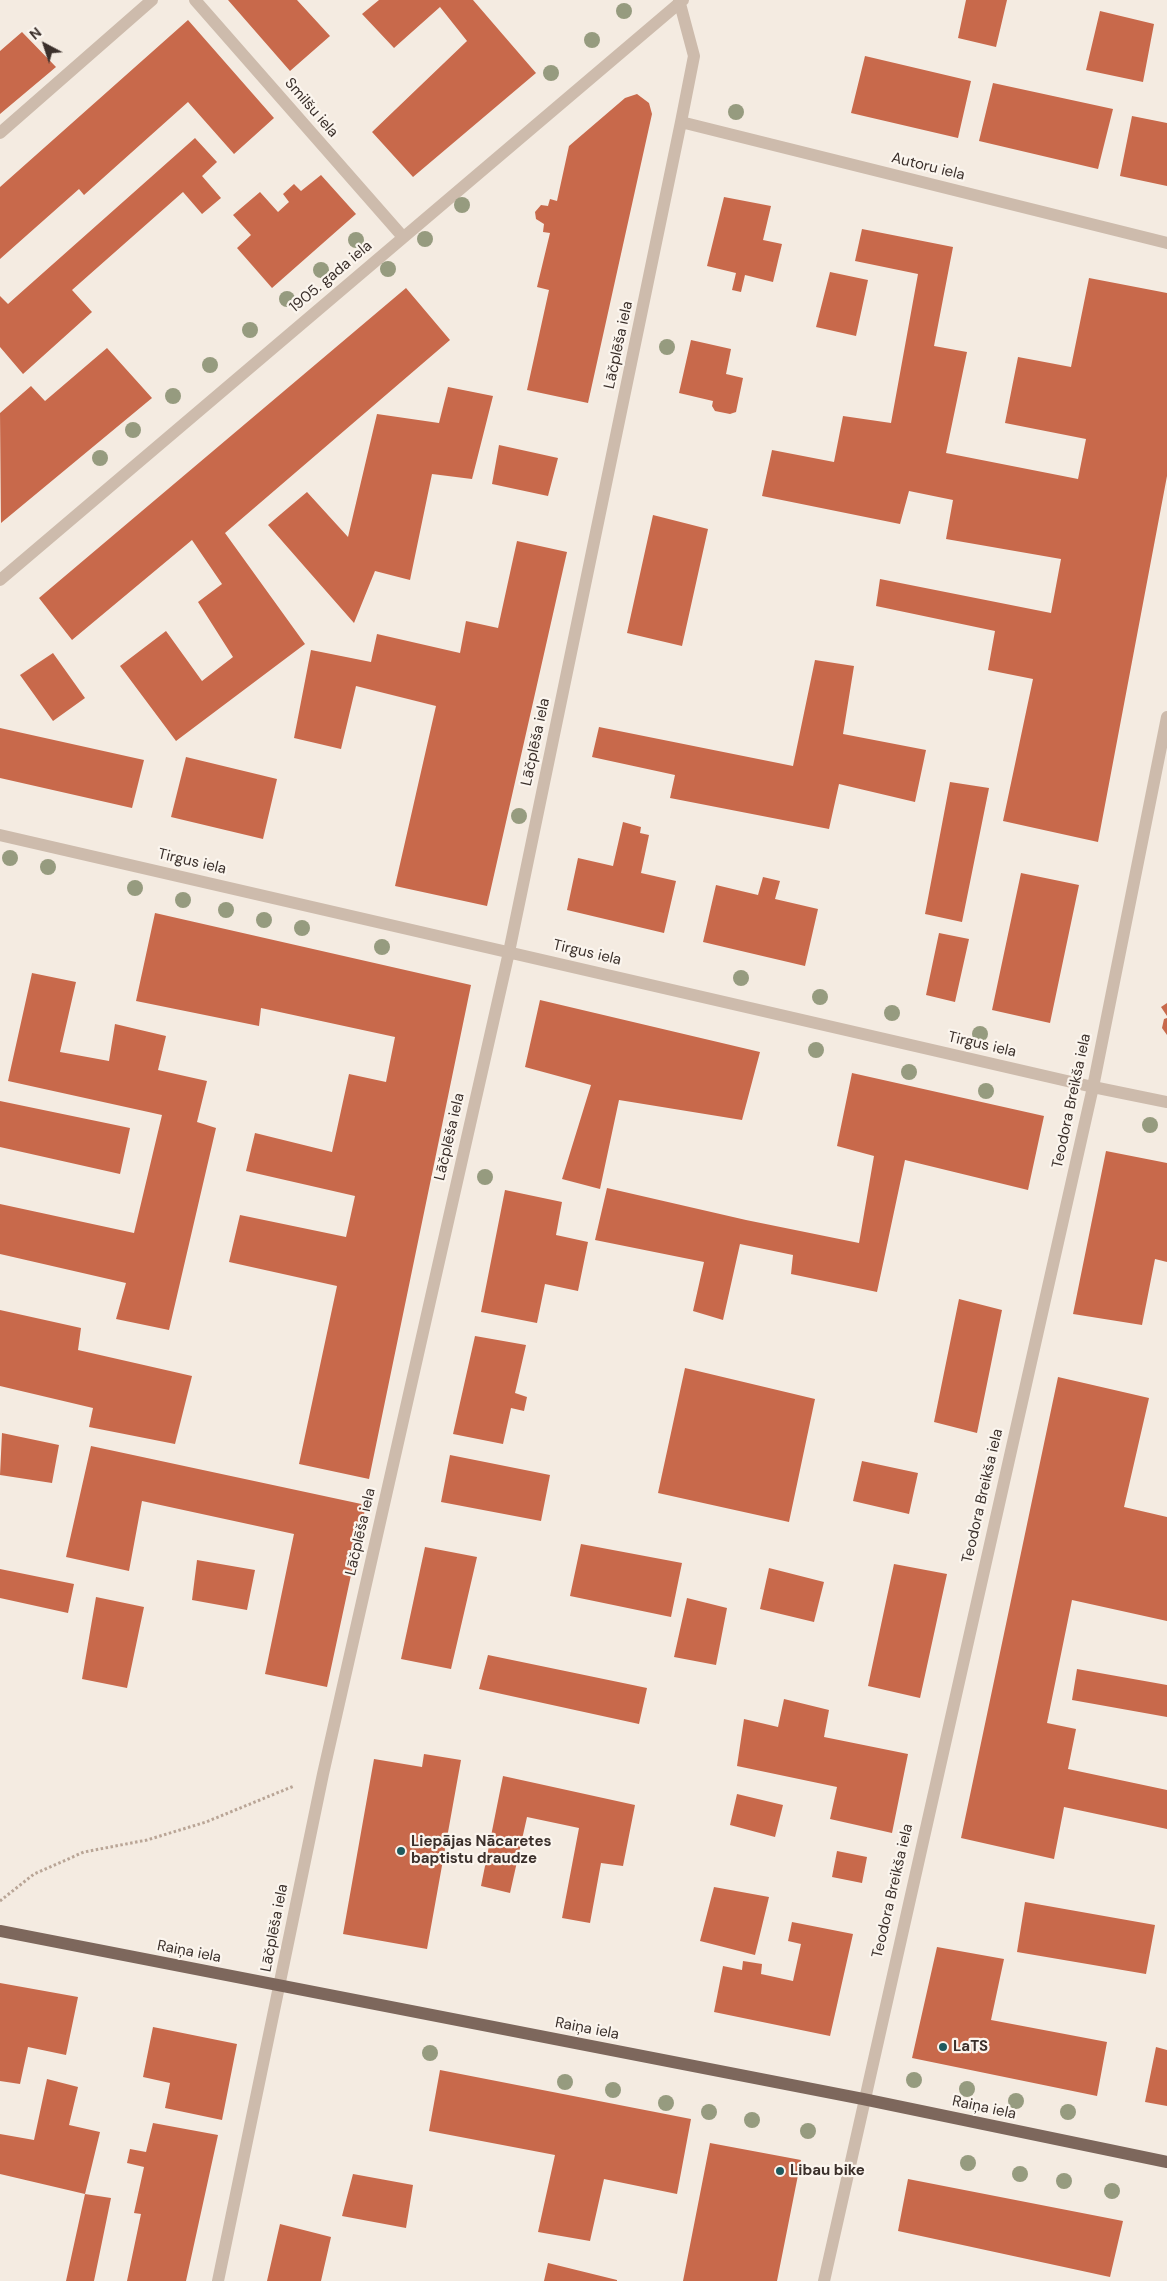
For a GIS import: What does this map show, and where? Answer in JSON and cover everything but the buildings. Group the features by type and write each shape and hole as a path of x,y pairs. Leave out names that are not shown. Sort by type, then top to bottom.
{"main road":[{"name":"Raiņa iela","path":"0,1931 863,2100 1167,2162"}],"street":[{"path":"0,134 152,0"},
{"name":"Smilšu iela","path":"195,0 403,237"},
{"name":"1905. gada iela","path":"0,580 681,1"},
{"name":"Lāčplēša iela","path":"218,2281 323,1774 509,952 682,122 694,56 681,1"},
{"name":"Autoru iela","path":"682,122 1167,243"},
{"name":"Teodora Breikša iela","path":"824,2281 863,2100 1092,1087 1167,717"},
{"name":"Tirgus iela","path":"0,835 1092,1087 1167,1102"}],"path":[{"path":"0,1901 34,1874 84,1852 147,1840 206,1822 323,1774"}],"place":[{"name":"Liepājas Nācaretes baptistu draudze","path":"401,1851"},
{"name":"LaTS","path":"943,2047"},
{"name":"Libau bike","path":"780,2171"}]}
